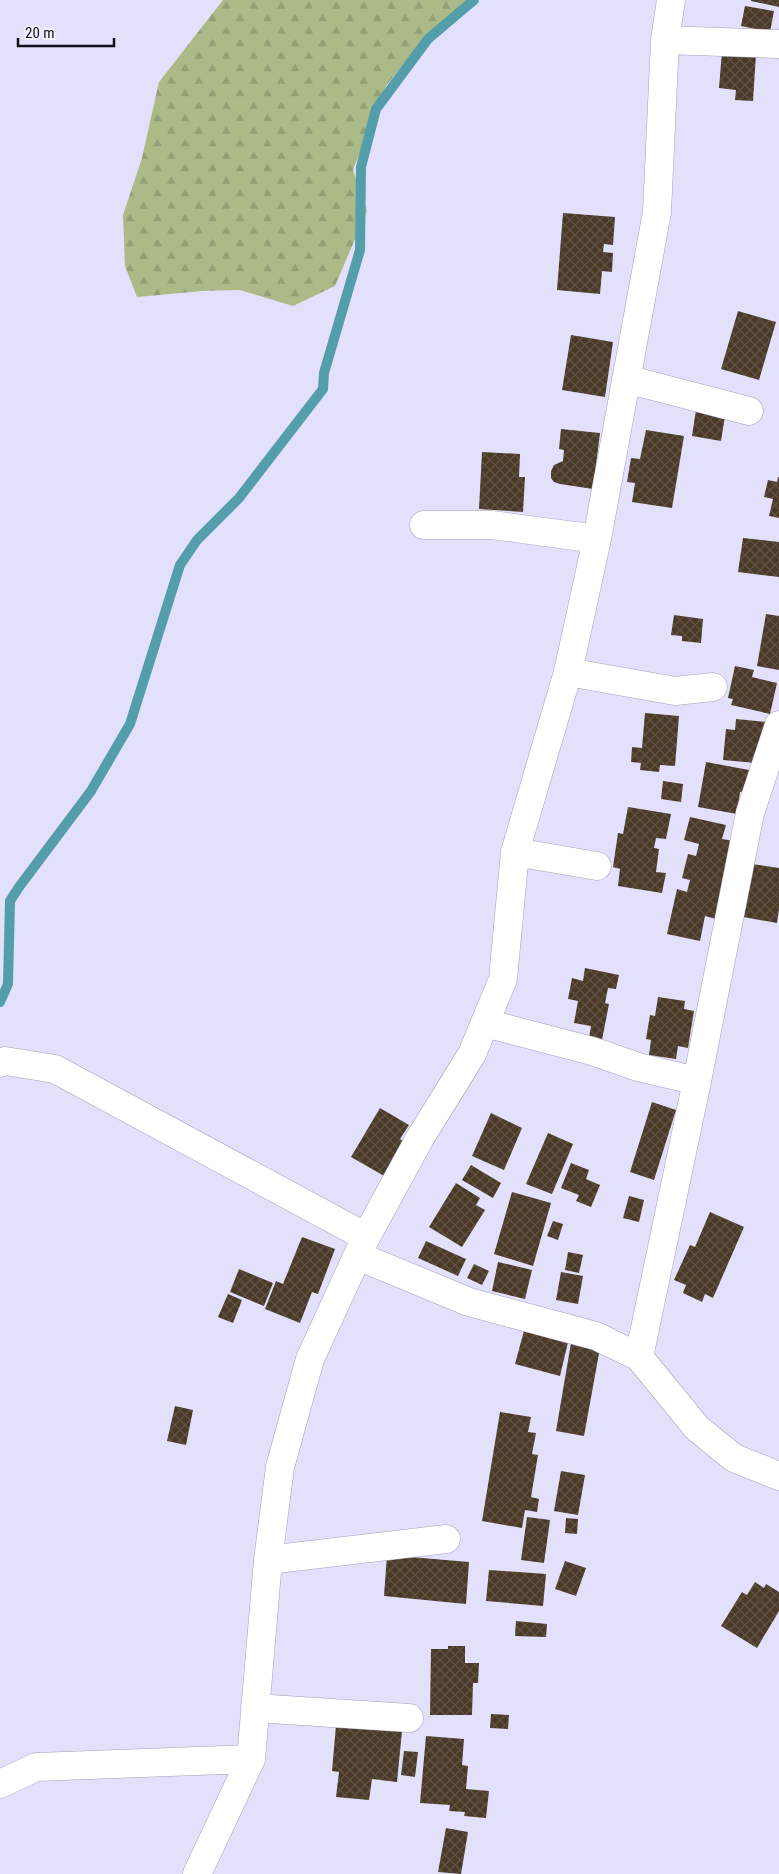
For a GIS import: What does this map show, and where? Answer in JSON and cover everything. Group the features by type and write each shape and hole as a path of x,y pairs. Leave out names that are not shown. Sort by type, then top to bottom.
{"street":[{"path":"197,1874 251,1759 268,1560 280,1467 310,1359 362,1247 420,1138 472,1054 503,979 515,852 568,672 597,539 657,212 665,40 671,0"},
{"path":"665,40 779,44"},
{"path":"626,379 749,411"},
{"path":"424,525 492,525 597,539"},
{"path":"568,672 675,691 713,687"},
{"path":"639,1357 697,1081 750,813 779,725"},
{"path":"515,852 598,866"},
{"path":"485,1023 592,1051 638,1067 697,1081"},
{"path":"0,1063 5,1061 55,1069 362,1247 469,1302 596,1336 639,1357 698,1428 734,1458 779,1476"},
{"path":"268,1560 446,1539"},
{"path":"255,1708 409,1718"},
{"path":"0,1784 36,1767 251,1759"}],"green space":[{"path":"223,0 470,0 421,42 386,86 353,170 367,211 335,286 293,306 240,290 202,291 137,297 125,266 123,215 142,158 159,82"}],"building":[{"path":"779,0 779,7 751,1"},
{"path":"745,6 774,11 770,32 741,26"},
{"path":"722,51 756,54 753,101 735,100 736,90 719,88"},
{"path":"563,213 615,217 613,245 604,244 603,252 613,253 612,272 602,271 600,294 557,290"},
{"path":"738,311 776,322 759,380 721,369"},
{"path":"571,335 613,342 605,397 562,390"},
{"path":"696,410 725,416 721,441 692,436"},
{"path":"561,429 600,433 593,489 560,484 554,482 551,478 551,471 554,465 563,461 564,450 559,449"},
{"path":"646,430 684,436 672,508 632,502 635,483 627,482 631,458 640,459"},
{"path":"482,452 520,454 519,477 525,477 523,512 479,509"},
{"path":"778,477 779,518 769,516 773,499 764,497 768,480 777,482"},
{"path":"743,538 779,542 779,577 738,572"},
{"path":"766,614 779,616 779,670 757,666"},
{"path":"674,615 703,619 701,643 682,641 682,636 671,635"},
{"path":"735,666 754,670 752,677 777,683 770,714 731,705 733,699 728,698"},
{"path":"645,713 679,716 675,766 660,765 659,772 640,770 641,763 631,762 632,747 642,748"},
{"path":"736,719 767,722 756,763 723,760 726,729 735,730"},
{"path":"706,762 749,770 745,792 740,792 737,814 698,807"},
{"path":"663,781 683,784 681,802 661,799"},
{"path":"628,807 671,814 666,839 656,838 654,848 659,849 656,872 666,873 662,893 618,886 620,869 613,867 618,833 623,834"},
{"path":"690,817 726,825 722,839 734,841 716,919 705,916 700,941 667,934 677,889 687,892 690,880 682,878 688,854 696,856 699,844 684,840"},
{"path":"752,864 779,868 777,923 743,917"},
{"path":"585,968 619,975 616,989 608,988 605,1003 609,1004 602,1040 589,1038 591,1026 574,1023 578,1001 568,999 572,978 583,981"},
{"path":"658,997 685,1001 684,1009 694,1011 688,1048 678,1046 676,1059 649,1055 651,1040 646,1039 650,1015 655,1016"},
{"path":"652,1102 676,1110 654,1180 630,1172"},
{"path":"380,1108 409,1125 400,1139 406,1143 386,1177 351,1157"},
{"path":"491,1113 522,1128 504,1170 472,1156"},
{"path":"548,1133 573,1144 552,1194 526,1184"},
{"path":"571,1163 589,1170 586,1179 600,1185 591,1207 576,1201 579,1195 561,1188"},
{"path":"471,1165 501,1183 493,1198 462,1180"},
{"path":"456,1183 480,1198 476,1205 485,1210 462,1247 429,1227"},
{"path":"512,1192 551,1203 533,1266 494,1254"},
{"path":"629,1196 644,1200 639,1222 623,1218"},
{"path":"710,1212 744,1227 713,1298 705,1294 702,1302 683,1293 686,1285 674,1280 690,1245 695,1247"},
{"path":"553,1221 563,1224 558,1240 547,1236"},
{"path":"302,1237 335,1249 318,1294 312,1292 300,1323 265,1309 276,1281 283,1284"},
{"path":"426,1241 466,1259 458,1276 418,1258"},
{"path":"568,1252 583,1255 579,1273 565,1270"},
{"path":"498,1262 532,1270 525,1299 492,1291"},
{"path":"474,1264 489,1271 482,1285 467,1278"},
{"path":"239,1269 273,1283 264,1306 230,1292"},
{"path":"561,1272 583,1276 578,1304 556,1300"},
{"path":"228,1294 242,1300 233,1323 218,1317"},
{"path":"525,1327 569,1338 560,1376 515,1364"},
{"path":"571,1343 600,1348 584,1436 556,1431"},
{"path":"175,1406 193,1410 186,1445 167,1441"},
{"path":"500,1412 531,1417 528,1432 536,1433 532,1454 538,1455 531,1497 539,1499 537,1512 525,1510 522,1528 482,1521"},
{"path":"561,1471 585,1475 578,1515 554,1511"},
{"path":"527,1517 550,1520 544,1563 521,1560"},
{"path":"566,1518 578,1519 577,1534 565,1533"},
{"path":"387,1555 469,1562 466,1604 384,1596"},
{"path":"565,1561 586,1568 576,1596 555,1589"},
{"path":"489,1570 546,1574 543,1606 486,1601"},
{"path":"755,1582 764,1588 766,1584 779,1592 779,1611 757,1648 721,1626 742,1592 747,1595"},
{"path":"516,1621 547,1624 546,1637 515,1636"},
{"path":"448,1646 465,1646 465,1663 479,1663 478,1683 473,1683 472,1715 430,1715 431,1649 448,1649"},
{"path":"491,1714 509,1715 508,1729 490,1728"},
{"path":"336,1725 402,1731 397,1782 372,1779 369,1800 336,1797 339,1772 332,1771"},
{"path":"426,1736 464,1739 462,1765 468,1766 466,1789 489,1791 486,1818 464,1816 465,1812 449,1811 450,1805 420,1803"},
{"path":"404,1751 418,1752 415,1777 401,1775"},
{"path":"446,1828 468,1832 461,1874 438,1872"}],"waterway":[{"path":"0,1002 8,984 10,901 91,791 130,724 180,565 197,540 239,498 323,389 324,373 360,250 361,167 376,109 428,39 474,0"}]}
